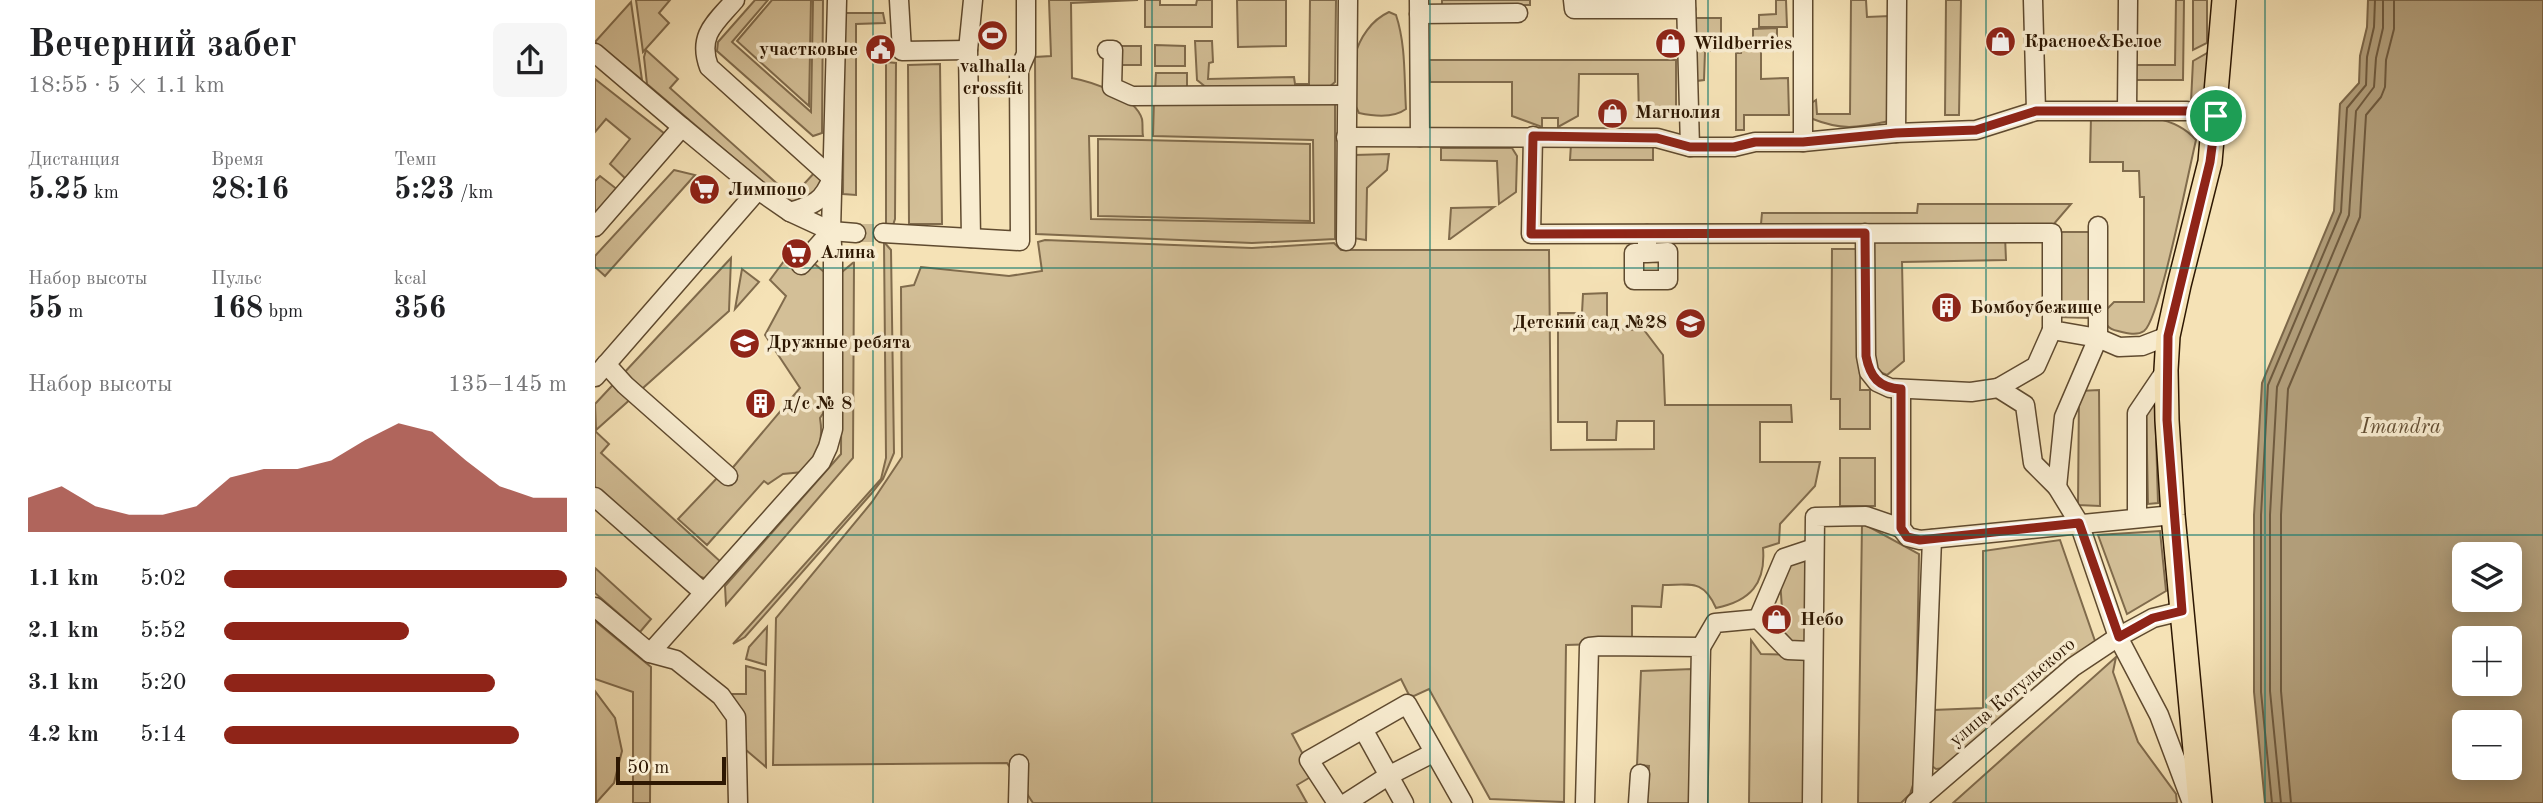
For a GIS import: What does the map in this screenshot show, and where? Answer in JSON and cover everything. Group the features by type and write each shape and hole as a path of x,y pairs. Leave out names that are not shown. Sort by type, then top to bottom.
{"main road":[{"path":"2200,803 2173,515 2166,370 2168,336 2210,162 2224,0"}],"street":[{"path":"736,0 706,38 705,55 709,67 832,178"},
{"path":"650,653 821,462 828,447 833,429 831,231 837,0"},
{"path":"899,0 902,51 968,50"},
{"path":"971,238 968,50 973,0"},
{"path":"883,233 1020,241 1019,70 1026,54 1026,0"},
{"path":"1346,241 1347,0"},
{"path":"1573,0 1574,9 1686,5 1690,147"},
{"path":"1803,0 1803,142"},
{"path":"1896,133 1897,0"},
{"path":"2033,0 2036,111"},
{"path":"2127,110 2128,0"},
{"path":"1420,137 1419,7 1518,13"},
{"path":"1107,50 1113,50 1112,87 1132,96 1346,95"},
{"path":"595,52 758,190 790,212 831,231 856,233"},
{"path":"1657,138 1680,124 1689,105"},
{"path":"1346,137 1657,138 1690,147 1734,147 1755,142 1803,142 1896,133 1976,130 2036,111 2187,111 2216,116"},
{"path":"595,227 682,127"},
{"path":"1533,136 1531,234 1865,233 2052,233 2052,330 2036,366 1998,388 1971,392 1890,388 1877,382 1869,372 1866,356 1865,233"},
{"path":"790,212 810,207 826,193 832,178"},
{"path":"728,476 625,385 601,370 758,190"},
{"path":"2057,487 2064,417 2098,338 2098,226"},
{"path":"801,265 831,231"},
{"path":"1647,234 1647,253"},
{"path":"2052,330 2098,338 2119,347 2142,346 2168,336"},
{"path":"2137,518 2137,413 2166,370"},
{"path":"1998,388 2025,405 2033,463 2057,487 2079,523 2119,637 2159,715 2192,803"},
{"path":"1901,389 1901,528 1907,537 1920,540 2173,515"},
{"path":"595,496 703,592"},
{"path":"1812,803 1815,517 1865,516 1901,528"},
{"path":"1919,800 1932,539"},
{"path":"1758,619 1784,558 1814,548"},
{"path":"595,607 650,653 675,660 721,696 736,717 738,803"},
{"name":"улица Котульского","path":"1919,800 2073,667 2153,618 2182,611"},
{"path":"1698,803 1701,647 1715,623 1758,619"},
{"path":"1758,619 1788,650 1812,651"},
{"path":"1585,803 1589,647 1701,647"},
{"path":"1337,803 1309,760 1407,704 1462,803"},
{"path":"1363,729 1404,803"},
{"path":"1346,803 1433,752"},
{"path":"1018,803 1019,764"},
{"path":"1637,803 1640,774"}],"shaded area":[{"path":"636,0 670,0 659,13 669,23 643,52"},
{"path":"755,0 768,0 732,42 811,112 813,0 823,0 822,133 813,136 717,51 718,42"},
{"path":"772,0 811,0 809,106 737,41"},
{"path":"1049,0 1138,0 1071,3 1072,78 1102,87 1122,97 1138,111 1142,121 1143,136 1089,136 1091,219 1314,223 1313,140 1153,136 1154,99 1335,102 1335,239 1252,243 1036,234 1035,57 1051,56"},
{"path":"1145,0 1160,0 1160,5 1196,5 1197,0 1212,0 1212,27 1145,27"},
{"path":"1237,0 1286,0 1286,46 1238,47"},
{"path":"1310,0 1336,0 1335,82 1328,88 1207,88 1197,80 1195,41 1212,41 1213,62 1209,63 1208,79 1294,77 1295,84 1309,84"},
{"path":"1442,0 1530,0 1530,5 1442,5"},
{"path":"1776,0 1786,0 1787,27 1759,27 1759,15 1776,14"},
{"path":"1851,0 1866,0 1867,17 1890,16 1890,121 1850,127 1810,118 1810,104 1816,100 1817,114 1850,114"},
{"path":"1946,0 1961,0 1959,115 1945,115"},
{"path":"2176,0 2184,0 2183,80 2133,80 2133,65 2175,65"},
{"path":"2193,0 2207,0 2207,43 2193,50"},
{"path":"631,2 642,80 595,42"},
{"path":"1389,12 1396,15 1401,38 1406,109 1390,115 1359,113 1352,86 1354,56 1367,30"},
{"path":"844,13 883,13 885,23 856,24 856,195 843,194"},
{"path":"1696,18 1721,18 1721,51 1705,51 1704,80 1696,81"},
{"path":"1777,28 1777,40 1761,41 1761,79 1788,78 1789,115 1744,115 1744,130 1736,130 1736,53 1741,53 1742,48 1753,47 1753,29"},
{"path":"1155,45 1185,46 1185,66 1155,66"},
{"path":"1118,46 1141,46 1141,65 1117,65"},
{"path":"646,50 678,79 670,88 792,197 815,172 824,177 815,193 805,201 792,202 762,182 647,84 644,57"},
{"path":"2209,52 2208,91 2202,101 2191,102 2193,61"},
{"path":"1429,60 1676,60 1676,118 1639,118 1638,74 1579,74 1578,116 1558,127 1558,118 1542,118 1542,127 1512,116 1512,82 1430,82"},
{"path":"886,62 896,63 893,225 886,225"},
{"path":"940,64 942,224 909,224 908,65"},
{"path":"1156,73 1187,73 1187,91 1155,91"},
{"path":"595,79 665,134 627,180 610,164 630,139 606,119 595,132"},
{"path":"2133,116 2161,120 2185,130 2196,140 2158,300 2151,321 2144,331 2138,333 2111,329 2103,313 2114,302 2144,302 2144,197 2140,197 2139,171 2123,171 2123,162 2090,162 2091,117"},
{"path":"1098,139 1310,144 1310,221 1098,216"},
{"path":"1571,144 1653,144 1653,160 1570,160"},
{"path":"1441,148 1512,148 1517,156 1516,192 1499,204 1497,161 1441,160"},
{"path":"1389,154 1387,170 1367,188 1366,240 1353,238 1355,155"},
{"path":"674,170 695,175 605,276 595,267 595,256"},
{"path":"600,176 618,190 595,215 595,181"},
{"path":"1918,204 2071,204 2053,225 1542,225 1761,224 1762,213 1917,213"},
{"path":"1494,207 1450,239 1449,239 1451,208"},
{"path":"2059,232 2090,232 2089,318 2057,317"},
{"path":"2005,236 2006,260 1902,262 1904,361 1887,375 1875,370 1872,238"},
{"path":"1045,240 1252,248 1334,243 1341,250 1549,250 1551,450 1654,449 1654,421 1617,421 1616,440 1587,440 1587,422 1558,422 1558,313 1582,313 1583,294 1607,293 1607,329 1644,330 1663,355 1665,405 1791,405 1792,422 1760,422 1760,462 1820,462 1815,486 1780,524 1779,543 1763,548 1762,572 1758,581 1747,595 1738,601 1716,608 1701,588 1663,585 1661,607 1632,606 1632,643 1566,645 1564,802 1490,799 1429,689 1414,696 1409,695 1401,679 1292,734 1314,775 1297,785 1307,803 1033,803 1007,763 773,765 776,618 872,502 902,457 901,287 914,285 921,267 1009,276 1042,271 1038,242"},
{"path":"884,242 891,250 894,453 883,479 871,494 745,637 733,644 881,479 886,458"},
{"path":"1832,249 1861,249 1860,390 1870,390 1870,429 1840,429 1840,399 1831,399"},
{"path":"787,257 802,270 810,260 830,277 824,412 820,418 820,441 816,453 803,472 783,474 768,484 764,481 707,545 678,519 719,476 724,478 800,388 765,335 786,296 770,280"},
{"path":"731,258 729,311 596,430 595,404"},
{"path":"854,262 853,458 726,605 725,586 841,454 842,272"},
{"path":"742,269 759,282 735,309"},
{"path":"2099,390 2100,506 2078,505 2079,391"},
{"path":"2146,401 2155,402 2158,503 2148,504"},
{"path":"595,431 609,444 601,453 722,563 707,579 698,576 595,490"},
{"path":"1840,458 1875,458 1875,506 1840,506"},
{"path":"1862,523 1919,554 1915,779 1910,794 1901,803 1858,803"},
{"path":"2160,531 2166,591 2127,614 2098,535"},
{"path":"2060,540 2095,641 1944,768 1936,769 1932,766 1933,710 1983,708 1983,551"},
{"path":"1810,554 1809,645 1789,646 1776,630 1785,629 1780,579 1786,561"},
{"path":"595,568 651,619 640,632 595,593"},
{"path":"595,621 651,667 650,803 633,803 633,692 595,679"},
{"path":"767,627 766,665 746,659 749,647"},
{"path":"1751,640 1761,654 1805,655 1804,803 1749,803"},
{"path":"2116,657 2113,672 2138,742 2176,794 2177,803 1953,803"},
{"path":"746,666 765,671 766,767 746,750 741,716 726,694 746,694"},
{"path":"1692,669 1690,803 1646,803 1649,766 1637,765 1641,671"},
{"path":"595,691 615,718 622,751 614,783 596,803"}],"water":[{"name":"Imandra","path":"2368,0 2543,0 2543,803 2265,803 2254,692 2254,515 2262,383 2334,211 2340,104 2359,83 2360,56 2367,27"}],"tunnel":[{"path":"856,233 883,233"}],"place":[{"name":"valhalla crossfit","path":"993,36"},
{"name":"Красное&Белое","path":"2001,42"},
{"name":"Wildberries","path":"1670,44"},
{"name":"участковые","path":"881,50"},
{"name":"Магнолия","path":"1612,113"},
{"name":"Лимпопо","path":"705,190"},
{"name":"Алина","path":"797,253"},
{"name":"Бомбоубежище","path":"1947,308"},
{"name":"Детский сад №28","path":"1690,323"},
{"name":"Дружные ребята","path":"744,343"},
{"name":"д/с № 8","path":"760,404"},
{"name":"Небо","path":"1777,620"}],"route":[{"path":"2036,111 2187,111 2216,116 2210,162 2168,336 2167,420 2182,611 2153,618 2119,637 2079,523 1920,540 1907,537 1901,528 1901,389 1890,388 1877,382 1869,372 1866,356 1865,233 1531,234 1533,136 1657,138 1690,147 1734,147 1755,142 1803,142 1896,133 1976,130 2036,111"}]}
